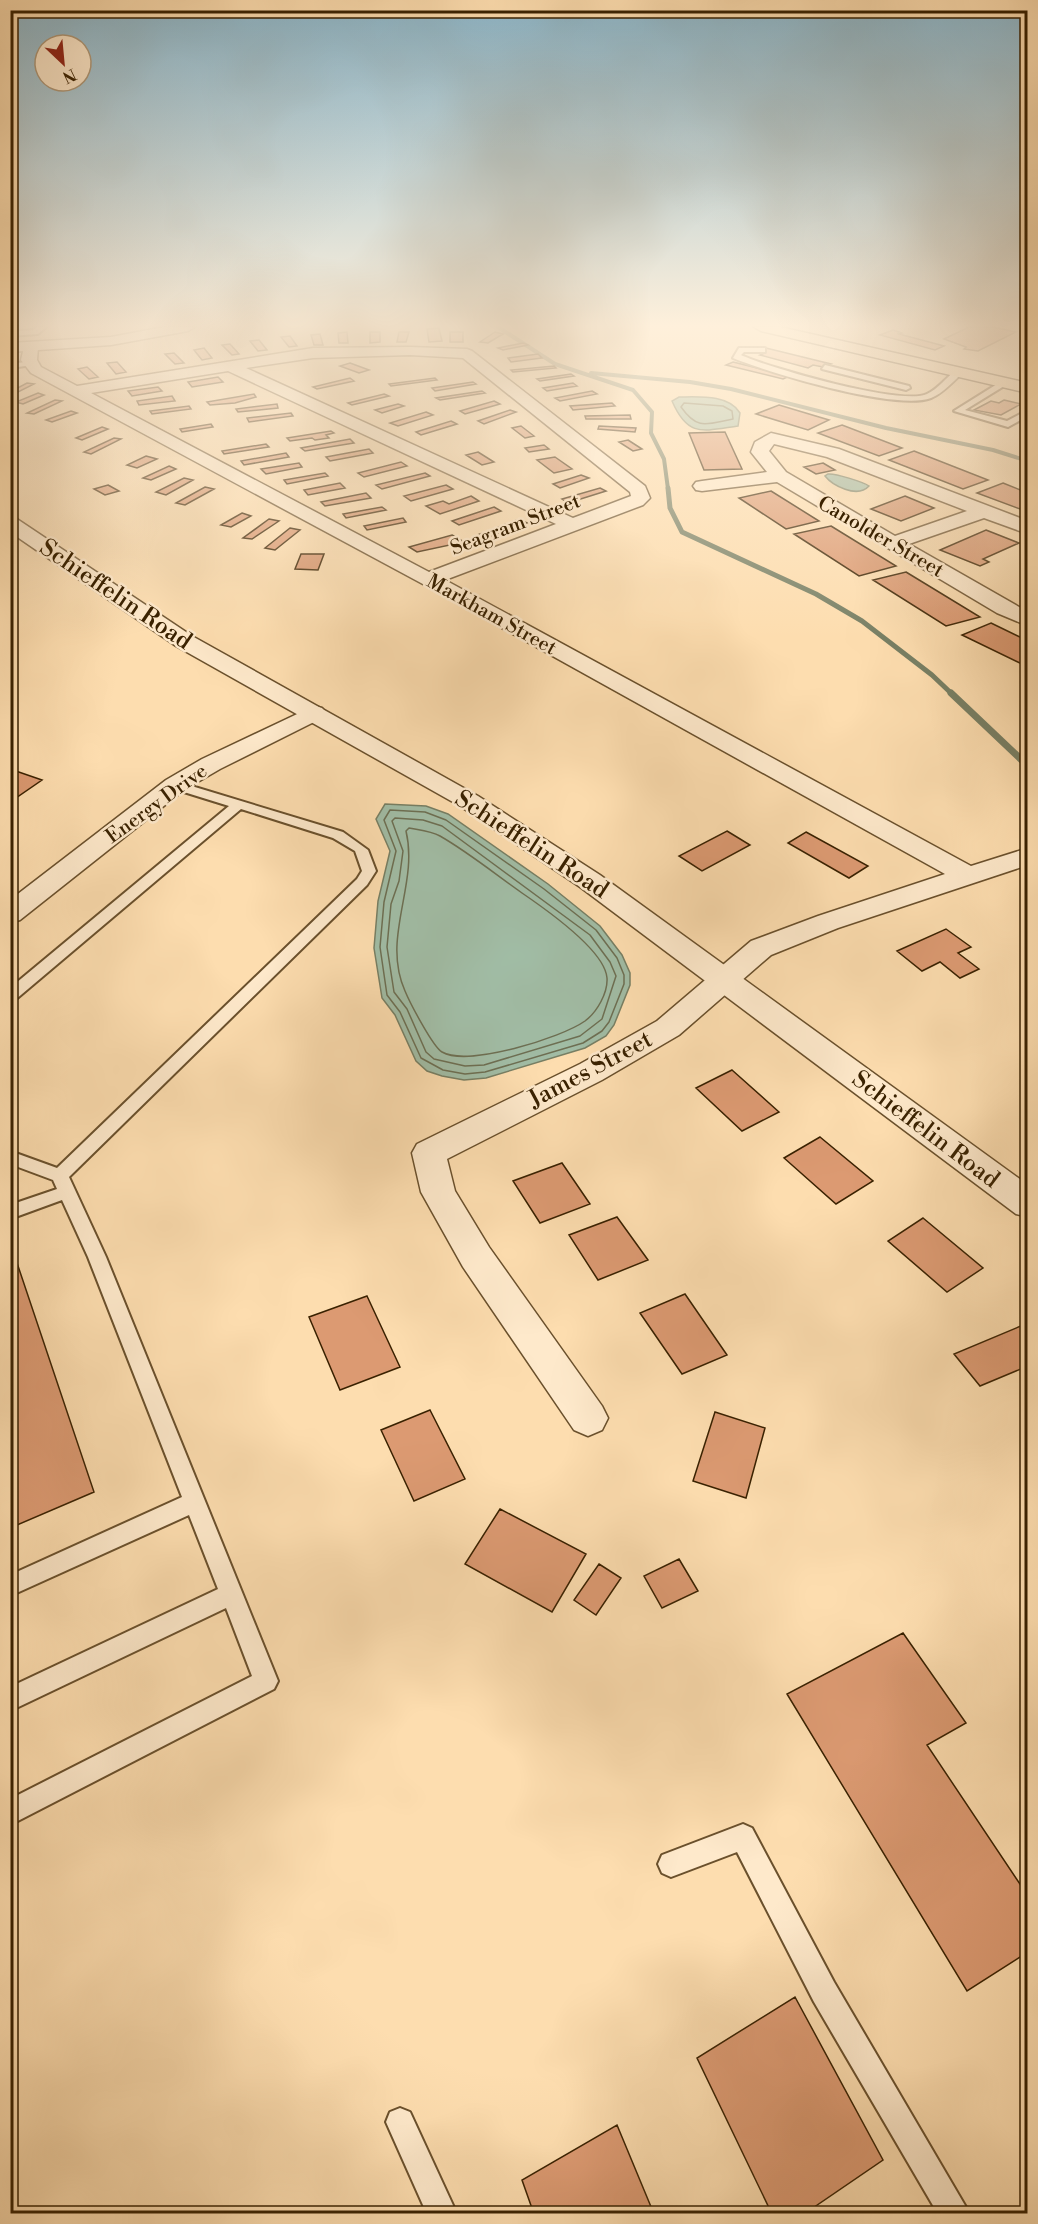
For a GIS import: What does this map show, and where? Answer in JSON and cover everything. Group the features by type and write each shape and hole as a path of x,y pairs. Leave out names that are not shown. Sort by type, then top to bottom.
{"street":[{"name":"Markham Street","path":"149,431 428,579 967,875"},
{"path":"369,431 573,525"},
{"name":"Seagram Street","path":"428,579 640,498 639,490 564,431"},
{"name":"Canolder Street","path":"982,512 833,453 771,438 764,442 760,452 780,476 1005,609 1028,620"},
{"path":"702,486 780,476"},
{"path":"894,543 982,512 1028,528"},
{"name":"Schieffelin Road","path":"10,523 169,631 469,801 619,901 1028,1204"},
{"name":"Energy Drive","path":"10,914 175,785 211,764 314,713"},
{"name":"James Street","path":"588,1418 476,1257 438,1192 429,1153 591,1072 668,1028 761,948 828,922 1028,856"}],"lane":[{"path":"10,1212 64,1184 362,882 369,871 365,852 356,843 338,835 237,806 175,785"},
{"path":"10,996 237,806"},
{"path":"10,1157 64,1184 98,1257 266,1681 10,1813"},
{"path":"10,1586 195,1502"},
{"path":"10,1699 231,1594"},
{"path":"671,1864 743,1837 824,1992 955,2214"},
{"path":"400,2122 442,2214"}],"water":[{"path":"828,474 849,478 869,486 858,491 845,489 828,480 825,476"},
{"path":"385,804 426,806 448,814 548,884 600,926 622,955 630,973 630,985 614,1025 606,1036 585,1048 486,1078 464,1080 442,1076 427,1071 416,1061 395,1015 382,998 374,948 378,901 390,851 376,819"}],"building":[{"path":"93,431 104,431 82,440 76,438"},
{"path":"331,431 334,433 326,435 329,438 290,441 287,438"},
{"path":"420,431 435,431 421,435 416,432"},
{"path":"516,431 527,431 534,436 525,438"},
{"path":"825,431 857,431 902,448 879,456 818,433"},
{"path":"725,432 742,469 704,470 689,433"},
{"path":"114,438 121,439 91,454 84,452"},
{"path":"350,439 354,443 305,451 301,448"},
{"path":"628,440 642,449 633,451 619,442"},
{"path":"266,444 269,447 224,454 222,451"},
{"path":"544,445 549,449 529,452 525,448"},
{"path":"369,449 373,453 330,461 326,457"},
{"path":"914,451 988,480 963,489 889,460"},
{"path":"478,452 494,462 482,465 466,455"},
{"path":"286,453 289,457 244,465 241,461"},
{"path":"146,456 157,459 137,468 127,465"},
{"path":"555,457 572,469 554,473 537,460"},
{"path":"401,462 407,466 364,477 358,473"},
{"path":"299,463 302,467 266,474 261,469"},
{"path":"823,463 835,470 816,474 804,467"},
{"path":"169,466 176,469 151,480 143,478"},
{"path":"325,473 328,476 287,484 284,480"},
{"path":"425,473 430,476 382,489 376,485"},
{"path":"581,475 589,478 560,488 553,484"},
{"path":"184,478 193,480 166,495 156,492"},
{"path":"340,483 345,488 308,495 304,490"},
{"path":"1003,483 1028,493 1028,512 977,493"},
{"path":"108,485 119,491 105,495 94,489"},
{"path":"446,485 453,489 411,501 404,496"},
{"path":"205,487 214,489 185,505 176,503"},
{"path":"600,488 606,491 568,503 562,499"},
{"path":"771,491 819,521 786,529 739,498"},
{"path":"366,493 371,498 325,506 321,502"},
{"path":"471,496 479,501 440,514 426,506 443,501 449,504"},
{"path":"905,496 934,508 901,521 871,509"},
{"path":"382,507 386,510 346,518 343,514"},
{"path":"494,507 501,511 459,525 452,521"},
{"path":"242,513 251,516 231,527 221,525"},
{"path":"403,518 406,522 367,530 364,526"},
{"path":"269,519 279,521 252,539 243,538"},
{"path":"519,519 527,523 488,537 480,534"},
{"path":"831,526 896,566 859,576 794,534"},
{"path":"290,528 300,530 275,550 265,548"},
{"path":"986,530 1019,543 983,559 989,562 980,566 940,550"},
{"path":"452,535 464,542 417,552 409,547"},
{"path":"301,554 324,554 318,570 295,569"},
{"path":"906,572 980,617 946,626 873,580"},
{"path":"991,623 1028,641 1028,667 962,635"},
{"path":"10,769 42,780 10,802"},
{"path":"727,831 750,845 702,871 679,856"},
{"path":"806,832 868,866 849,878 788,843"},
{"path":"946,929 971,947 958,953 979,969 960,978 940,962 922,971 897,951"},
{"path":"732,1070 779,1112 742,1131 696,1088"},
{"path":"820,1137 873,1181 836,1204 784,1158"},
{"path":"562,1163 590,1204 540,1223 513,1181"},
{"path":"617,1217 648,1260 598,1280 569,1235"},
{"path":"923,1218 983,1268 947,1292 888,1241"},
{"path":"14,1254 94,1492 10,1528 10,1255"},
{"path":"685,1294 727,1355 682,1374 640,1313"},
{"path":"367,1296 400,1367 340,1390 309,1317"},
{"path":"1028,1323 1028,1366 980,1386 954,1354"},
{"path":"430,1410 465,1479 414,1501 381,1430"},
{"path":"715,1412 765,1428 746,1498 693,1481"},
{"path":"500,1509 586,1554 552,1612 465,1564"},
{"path":"679,1559 698,1591 662,1608 644,1576"},
{"path":"599,1564 621,1578 596,1615 574,1600"},
{"path":"903,1633 966,1723 927,1745 1028,1896 1028,1952 967,1991 787,1694"},
{"path":"795,1997 883,2160 804,2214 772,2214 697,2058"},
{"path":"617,2125 654,2214 534,2214 522,2180"}],"waterway":[{"path":"651,431 664,459 668,489"},
{"path":"900,431 993,450 1028,461"},
{"path":"668,488 670,508 682,532 816,594 862,621 932,675 952,694"},
{"path":"951,693 1028,766"}]}
